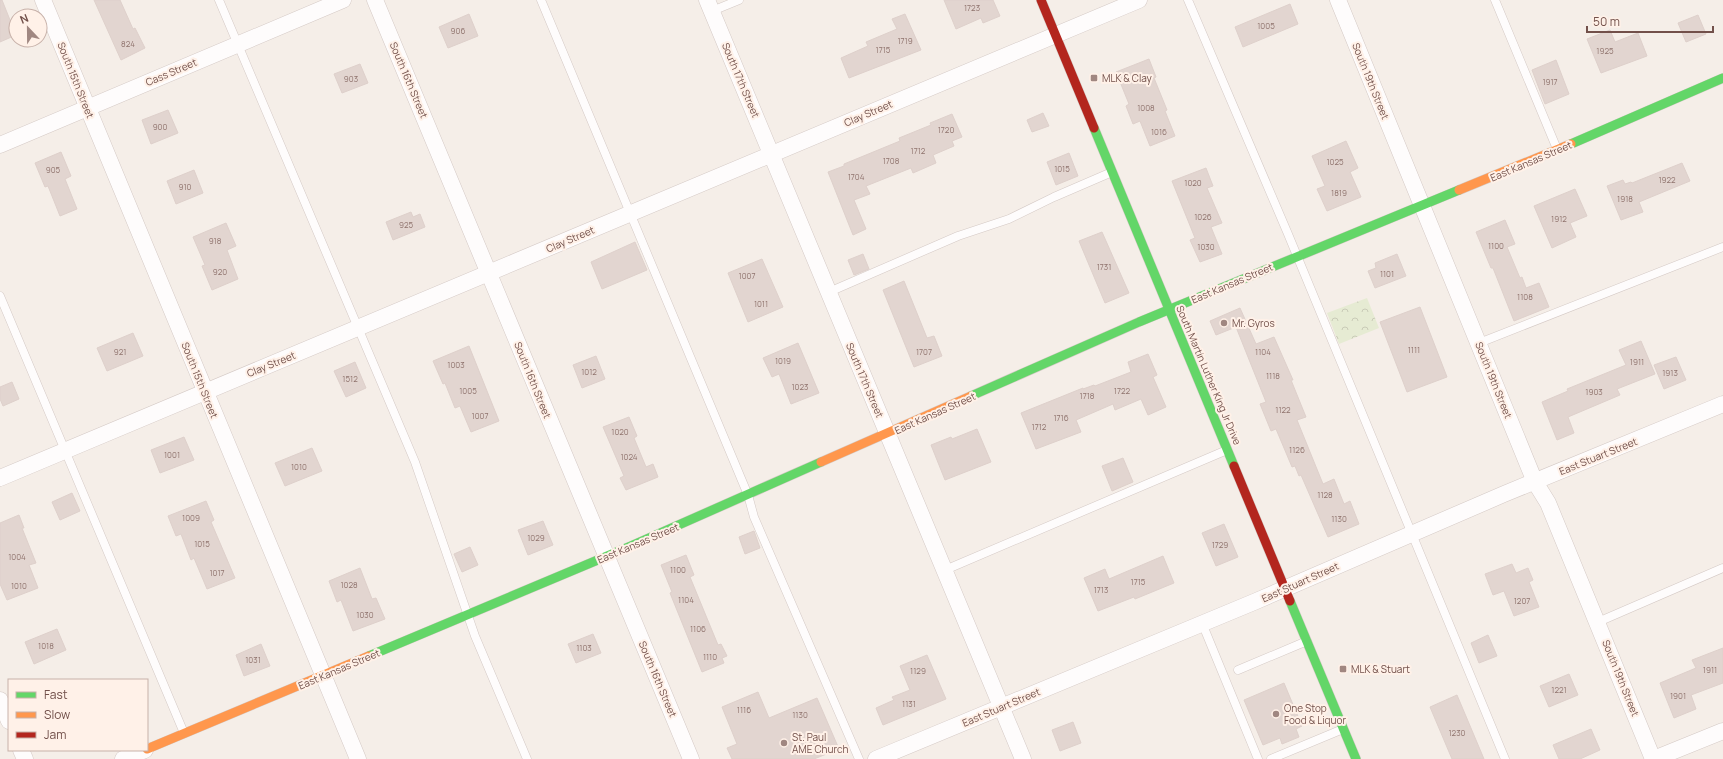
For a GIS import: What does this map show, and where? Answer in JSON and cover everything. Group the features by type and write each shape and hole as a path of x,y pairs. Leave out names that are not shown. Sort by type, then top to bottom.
{"street":[{"name":"South 15th Street","path":"43,0 358,759"},
{"name":"Cass Street","path":"0,144 343,0"},
{"name":"South 16th Street","path":"375,0 691,759"},
{"name":"South Martin Luther King Jr Drive","path":"1042,0 1356,759"},
{"name":"Clay Street","path":"0,478 1139,0"},
{"name":"South 19th Street","path":"1338,0 1535,482 1548,503 1654,759"},
{"name":"South 17th Street","path":"709,5 1023,759"},
{"name":"East Kansas Street","path":"148,749 748,495 1170,309 1296,256 1558,150 1723,78"},
{"name":"East Stuart Street","path":"876,759 1723,404"},
{"path":"0,700 8,719"},
{"path":"1654,759 1723,731"},
{"name":"East Kansas Street","path":"123,759 143,751"}],"lane":[{"path":"219,0 415,462 475,636 527,759"},
{"path":"541,0 631,212 748,495 754,517 859,759"},
{"path":"709,5 739,0"},
{"path":"1188,0 1505,759"},
{"path":"1495,0 1558,150"},
{"path":"829,292 958,236 1008,219 1054,196 1112,172"},
{"path":"1479,344 1723,247"},
{"path":"0,296 184,734"},
{"path":"945,570 1228,450"},
{"path":"1598,622 1723,568"},
{"path":"1202,623 1258,759"},
{"path":"1238,670 1307,641"},
{"path":"1271,759 1344,729"}],"green space":[{"path":"1367,298 1379,328 1339,344 1327,313"}],"building":[{"path":"0,0 2,0 8,15 8,38 0,42"},
{"path":"94,0 120,0 133,29 135,28 145,48 121,60"},
{"path":"944,0 993,0 1000,16 983,23 981,18 956,29"},
{"path":"1290,4 1298,24 1243,47 1235,27"},
{"path":"469,14 478,36 448,48 439,27"},
{"path":"905,14 921,50 849,78 841,58 868,46 866,42 897,29 892,19"},
{"path":"1698,15 1706,34 1686,42 1678,23"},
{"path":"1610,30 1615,42 1638,33 1647,56 1601,73 1587,39"},
{"path":"1149,59 1156,77 1154,78 1167,110 1165,111 1175,136 1150,146 1140,121 1133,124 1126,106 1129,104 1116,72"},
{"path":"1556,60 1569,94 1545,104 1532,70"},
{"path":"360,64 368,83 342,93 334,74"},
{"path":"168,110 178,133 151,144 142,120"},
{"path":"1043,113 1049,126 1032,132 1027,120"},
{"path":"952,114 962,137 952,141 954,146 933,155 936,163 913,173 911,168 866,186 870,194 854,200 866,229 853,235 828,172 900,141 899,138 931,125 930,123"},
{"path":"1346,141 1358,168 1350,172 1361,197 1327,211 1317,189 1325,186 1312,156"},
{"path":"61,152 71,176 65,179 77,209 60,216 48,186 45,187 35,163"},
{"path":"1069,153 1078,176 1056,185 1047,162"},
{"path":"1682,163 1690,181 1639,202 1643,212 1621,220 1607,186 1623,180 1625,184 1632,183"},
{"path":"1206,168 1213,186 1207,188 1222,223 1211,227 1222,254 1200,262 1190,240 1195,238 1172,181"},
{"path":"194,170 203,193 176,204 167,181"},
{"path":"1575,189 1587,216 1570,223 1576,237 1552,248 1534,206"},
{"path":"411,212 413,217 420,214 425,227 393,240 386,222"},
{"path":"1505,220 1515,244 1507,247 1520,278 1522,277 1526,288 1539,283 1549,307 1514,321 1493,268 1491,268 1476,232"},
{"path":"226,223 236,246 227,250 238,279 212,290 202,266 205,265 193,237"},
{"path":"1102,232 1129,293 1105,303 1079,241"},
{"path":"635,242 647,270 602,289 591,262"},
{"path":"863,254 869,269 854,275 848,260"},
{"path":"1397,254 1406,276 1375,288 1368,271 1376,268 1375,263"},
{"path":"762,259 783,307 748,322 728,273"},
{"path":"904,281 927,338 934,336 942,356 914,367 883,290"},
{"path":"1420,307 1447,377 1407,392 1380,322"},
{"path":"1240,308 1256,344 1274,337 1293,380 1291,380 1306,417 1297,420 1323,484 1334,479 1344,504 1350,501 1359,524 1328,537 1301,475 1299,476 1295,466 1292,467 1276,429 1271,431 1260,404 1266,402 1236,327 1216,335 1210,321"},
{"path":"133,333 143,356 107,371 97,348"},
{"path":"1641,341 1655,374 1617,389 1620,395 1568,417 1574,433 1557,440 1542,402 1568,391 1567,389 1626,365 1619,350"},
{"path":"798,343 819,393 791,404 779,374 772,377 763,358"},
{"path":"469,346 499,421 471,432 460,406 455,408 445,383 443,384 433,361"},
{"path":"1148,354 1157,375 1153,377 1166,407 1148,415 1141,399 1115,410 1113,404 1076,420 1081,432 1036,449 1021,413 1083,388 1095,386 1131,372 1128,362"},
{"path":"596,356 605,379 582,388 573,365"},
{"path":"1676,357 1686,380 1664,389 1654,365"},
{"path":"355,362 366,388 346,397 334,371"},
{"path":"12,382 19,399 3,406 0,399 0,387"},
{"path":"629,417 637,436 634,438 646,467 653,464 658,477 626,490 620,478 624,476 603,427"},
{"path":"977,429 991,462 945,480 931,445 951,437 952,439"},
{"path":"184,437 194,460 160,473 151,450"},
{"path":"312,448 322,471 285,486 275,463"},
{"path":"1123,458 1133,482 1112,491 1102,466"},
{"path":"72,493 80,511 60,520 52,502"},
{"path":"206,501 214,520 211,522 235,578 207,589 194,558 191,560 181,534 176,536 168,516"},
{"path":"19,515 24,528 22,528 36,563 29,565 38,588 7,600 0,584 0,523"},
{"path":"543,521 553,545 528,555 518,530"},
{"path":"1224,524 1238,557 1216,566 1202,533"},
{"path":"754,531 760,548 745,554 739,537"},
{"path":"470,547 478,565 462,572 454,554"},
{"path":"686,555 694,575 690,577 718,645 721,644 727,656 722,658 724,663 702,672 670,593 672,592 661,565"},
{"path":"1163,556 1174,583 1135,599 1134,597 1098,611 1084,578 1105,569 1109,579"},
{"path":"1512,564 1516,573 1528,568 1533,580 1529,582 1539,607 1514,616 1504,591 1493,595 1485,574"},
{"path":"360,568 372,599 376,598 385,619 353,631 341,600 337,602 329,581"},
{"path":"57,629 66,650 34,664 25,642"},
{"path":"593,634 601,653 576,663 568,644"},
{"path":"1488,635 1497,656 1479,663 1471,643"},
{"path":"261,644 270,666 244,676 236,655"},
{"path":"1723,648 1723,683 1691,695 1696,709 1674,718 1660,683 1696,668 1692,660"},
{"path":"927,655 946,699 883,725 876,708 894,700 892,697 910,690 900,666"},
{"path":"1569,674 1578,695 1549,707 1540,686"},
{"path":"1284,683 1302,726 1296,729 1299,737 1282,744 1280,738 1263,745 1244,700"},
{"path":"758,692 769,718 817,698 839,749 814,759 732,759 727,748 737,744 722,707"},
{"path":"1457,695 1484,759 1452,759 1430,707"},
{"path":"1073,722 1081,743 1060,751 1052,730"},
{"path":"1591,729 1600,750 1580,759 1559,759 1553,745"}],"traffic: fast":[{"path":"1571,144 1723,78"},
{"path":"1094,128 1234,466"},
{"path":"971,396 1139,322 1459,190"},
{"path":"369,656 631,546 821,462"},
{"path":"1290,601 1356,759"}],"traffic: slow":[{"path":"1459,190 1571,144"},
{"path":"821,462 971,396"},
{"path":"148,749 369,656"}],"traffic: jam":[{"path":"1041,0 1094,128"},
{"path":"1234,466 1290,601"}],"place":[{"name":"MLK & Clay","path":"1094,78"},
{"name":"Mr. Gyros","path":"1224,323"},
{"name":"MLK & Stuart","path":"1343,669"},
{"name":"One Stop Food & Liquor","path":"1276,714"},
{"name":"St. Paul AME Church","path":"784,743"}]}
